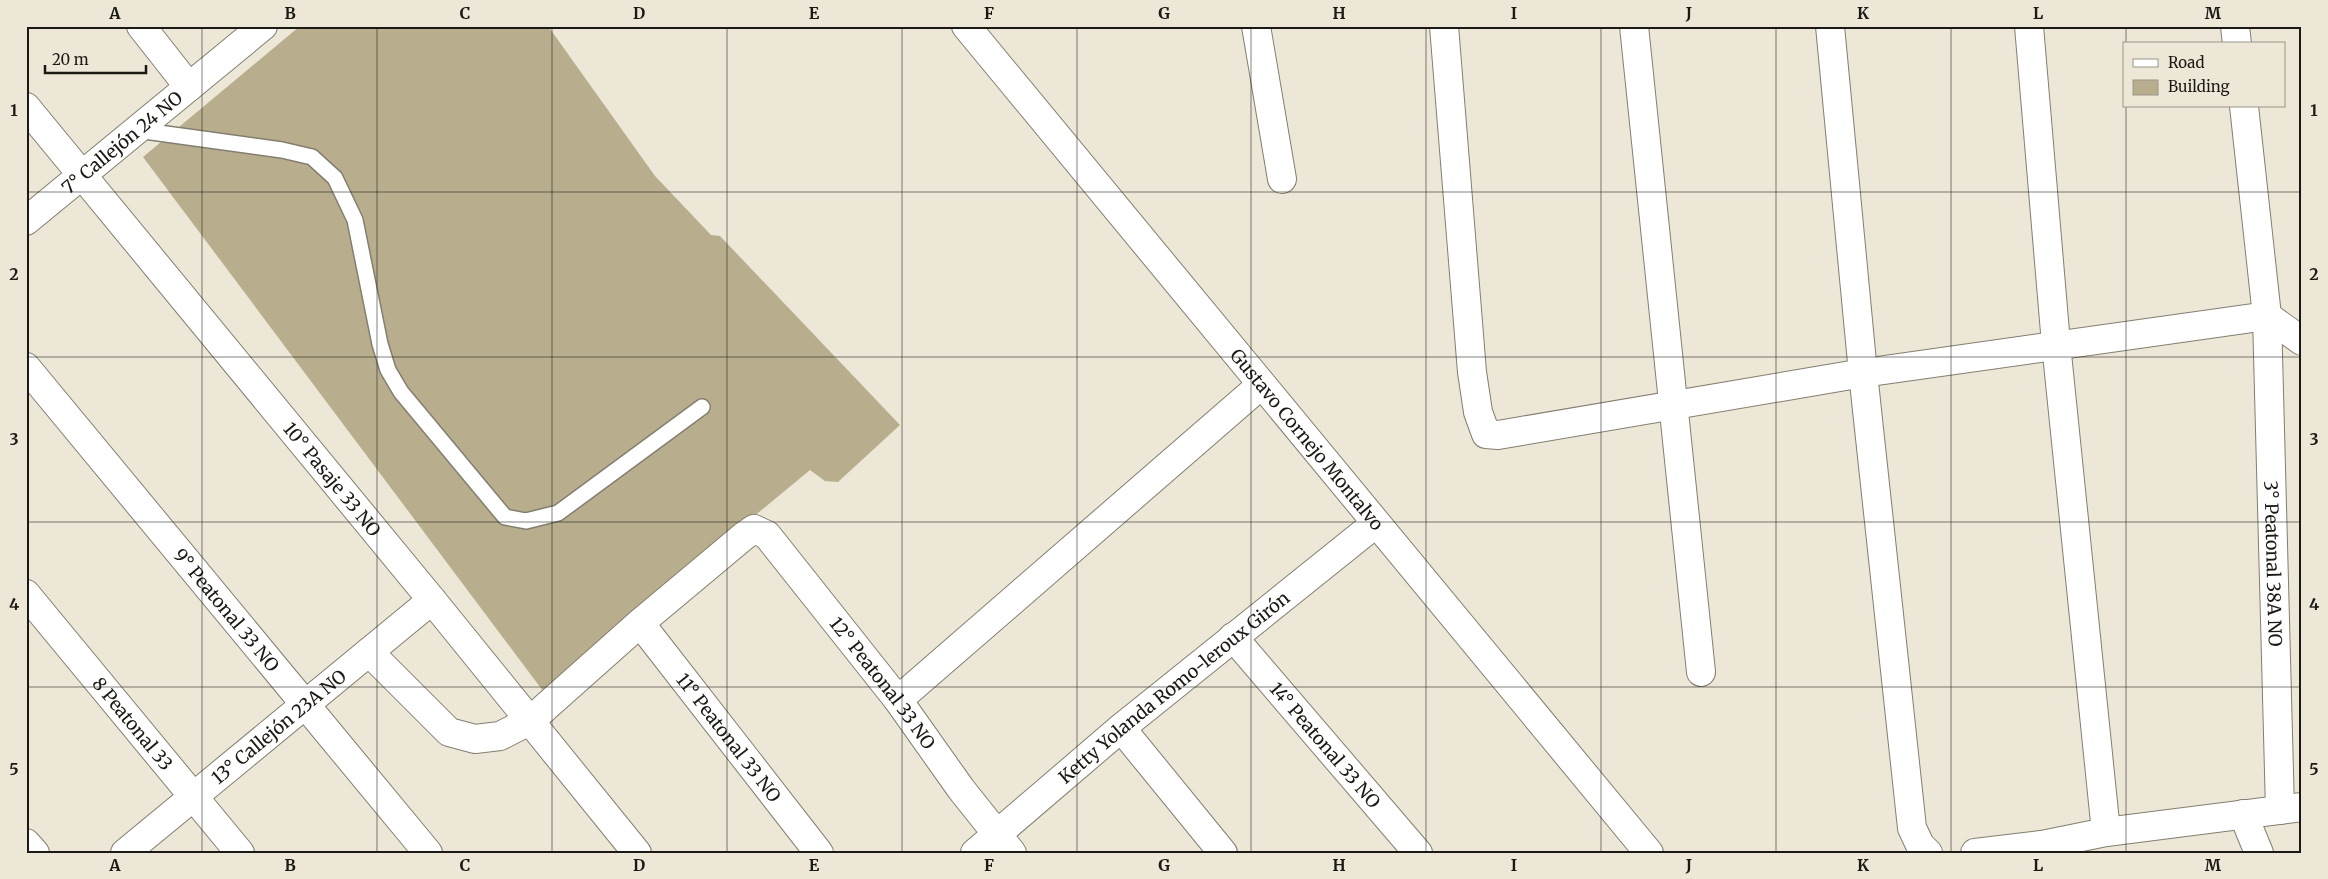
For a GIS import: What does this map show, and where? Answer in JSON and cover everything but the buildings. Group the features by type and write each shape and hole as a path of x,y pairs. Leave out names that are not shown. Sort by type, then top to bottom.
{"street":[{"path":"141,26 189,87"},
{"name":"7° Callejón 24 NO","path":"26,221 264,26"},
{"name":"Gustavo Cornejo Montalvo","path":"966,26 1375,524 1649,853"},
{"path":"1256,26 1282,179"},
{"path":"1444,26 1472,372 1478,412 1486,434 1498,435 1863,373 2056,344 2267,316 2302,341"},
{"path":"1634,26 1701,672"},
{"path":"1830,26 1863,373 1912,828 1920,845 1928,853"},
{"path":"2029,26 2056,344 2106,832"},
{"path":"2235,26 2237,42"},
{"name":"10° Pasaje 33 NO","path":"26,106 531,720 637,853"},
{"name":"3° Peatonal 38A NO","path":"2244,108 2267,316 2291,808"},
{"name":"9° Peatonal 33 NO","path":"26,367 428,853"},
{"path":"898,700 1261,385"},
{"name":"Ketty Yolanda Romo-leroux Girón","path":"975,853 1005,844 1121,728 1375,524"},
{"name":"12° Peatonal 33 NO","path":"640,623 754,529 767,535 898,700 961,789 1005,844"},
{"name":"8 Peatonal 33","path":"26,594 240,853"},
{"name":"13° Callejón 23A NO","path":"125,853 432,600"},
{"path":"369,652 450,732 475,739 500,736 531,720 640,623"},
{"name":"11° Peatonal 33 NO","path":"640,623 819,853"},
{"name":"14° Peatonal 33 NO","path":"1233,637 1418,853"},
{"path":"1121,728 1223,853"},
{"path":"1975,853 2044,849 2106,832 2291,808"},
{"path":"2243,814 2259,853"},
{"path":"26,843 35,853"}],"lane":[{"path":"137,130 282,150 312,157 335,178 355,220 380,344 388,370 401,392 505,517 526,521 558,513 702,407"}]}
